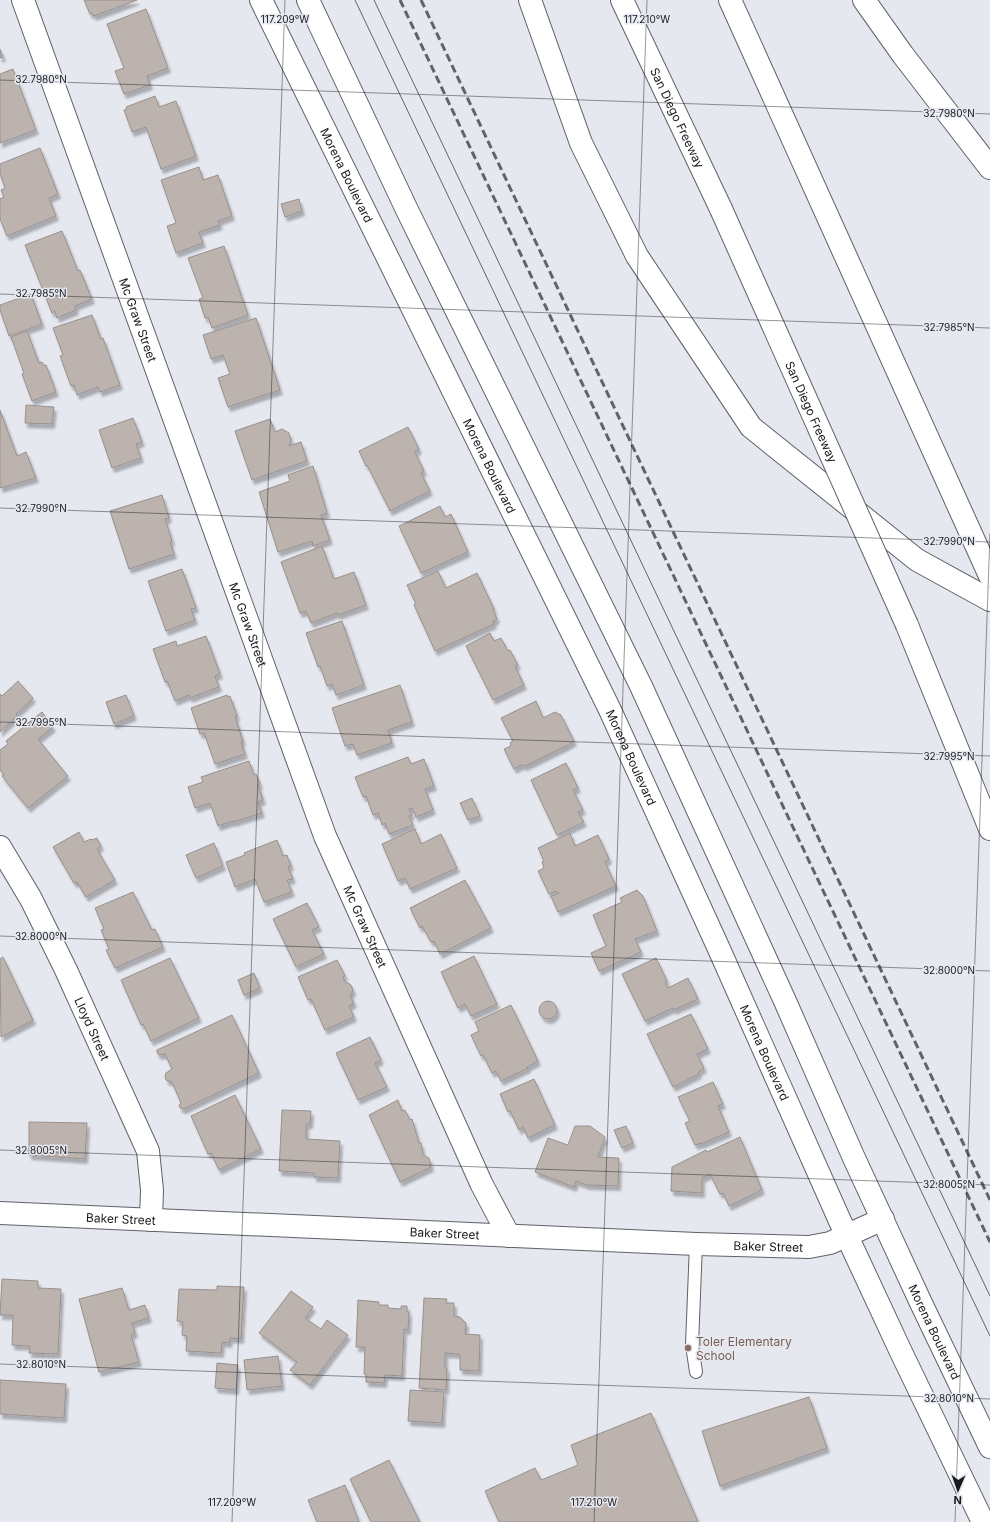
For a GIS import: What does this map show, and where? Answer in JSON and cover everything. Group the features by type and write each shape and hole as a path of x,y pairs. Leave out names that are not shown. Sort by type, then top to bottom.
{"main road":[{"name":"Mc Graw Street","path":"23,0 325,836 482,1185 509,1236"},
{"name":"Morena Boulevard","path":"261,0 610,710 716,942 847,1236 901,1352 984,1522"},
{"name":"Morena Boulevard","path":"308,0 407,210 641,686 785,1001 854,1158 990,1447"},
{"path":"530,0 581,144 637,256 751,427 918,560 990,600"},
{"name":"San Diego Freeway","path":"622,0 721,209 907,625 990,829"},
{"path":"730,0 990,576"},
{"path":"864,0 902,55 990,168"},
{"path":"963,135 990,149"},
{"name":"Lloyd Street","path":"0,847 32,898 148,1150 152,1190 151,1220"},
{"name":"Baker Street","path":"0,1213 696,1244 809,1247 830,1243 883,1220"}],"lane":[{"path":"696,1244 692,1345 696,1372"}],"building":[{"path":"84,0 137,0 94,16 92,13 90,14"},
{"path":"146,9 168,68 147,76 150,85 124,94 115,71 124,68 107,24"},
{"path":"0,49 3,57 0,58"},
{"path":"13,69 36,130 0,143 0,74"},
{"path":"155,96 159,107 176,101 196,156 161,169 146,127 132,132 124,110 127,109 126,107"},
{"path":"40,148 58,194 49,198 56,216 7,236 0,219 0,199 4,197 1,190 5,188 0,174 0,164"},
{"path":"199,167 203,180 218,175 232,216 218,221 220,225 199,232 203,243 176,253 167,226 176,223 161,180"},
{"path":"299,199 302,211 285,217 281,204"},
{"path":"62,231 78,271 80,270 92,299 75,306 76,310 57,318 55,311 52,313 25,245"},
{"path":"224,246 248,315 212,328 208,317 205,318 199,299 203,298 188,258"},
{"path":"31,294 42,324 9,336 0,310 0,305"},
{"path":"92,315 101,339 103,338 120,385 100,392 98,387 77,395 74,385 71,386 60,356 63,355 53,328"},
{"path":"256,318 280,390 228,407 218,378 230,374 223,355 211,359 203,335"},
{"path":"27,331 39,363 42,362 46,365 56,392 32,401 11,337"},
{"path":"26,405 54,407 52,424 25,423"},
{"path":"0,410 17,456 26,452 36,478 0,488"},
{"path":"133,418 142,442 136,444 141,458 112,468 99,430"},
{"path":"270,419 275,432 282,429 289,433 291,441 289,446 301,442 307,461 252,480 235,431"},
{"path":"408,427 419,449 415,452 424,471 421,473 430,491 390,511 359,451"},
{"path":"313,466 327,513 321,515 330,540 313,546 312,541 278,552 259,492 290,481 288,475"},
{"path":"162,495 169,518 165,519 172,541 170,542 174,554 129,569 110,511"},
{"path":"440,506 445,517 451,514 468,552 421,573 399,526"},
{"path":"322,546 334,579 354,572 366,605 338,615 337,613 311,623 306,611 300,613 281,562"},
{"path":"182,569 196,608 191,609 195,620 166,631 148,581"},
{"path":"438,571 446,588 477,573 494,609 493,610 497,619 493,621 494,624 435,651 414,605 416,604 407,585"},
{"path":"342,621 364,685 336,695 332,684 327,686 320,666 318,667 306,633"},
{"path":"490,633 494,641 501,638 508,651 510,650 518,665 515,666 524,685 493,700 466,646"},
{"path":"206,636 220,674 215,676 219,687 190,698 189,695 175,701 167,681 165,682 153,649 176,641 177,646"},
{"path":"18,681 33,698 0,732 0,694 2,696"},
{"path":"400,685 412,722 388,730 392,743 357,755 353,744 345,746 332,708"},
{"path":"126,695 134,716 114,724 106,702"},
{"path":"227,695 228,697 230,696 237,716 235,717 243,741 241,742 245,754 215,764 204,733 200,734 191,708"},
{"path":"536,701 543,718 555,712 561,715 574,741 525,766 521,765 514,769 504,749 511,746 510,743 513,741 501,718"},
{"path":"42,712 53,727 38,739 68,776 28,808 2,776 4,775 0,770 0,750 8,744 6,741"},
{"path":"408,757 411,764 424,759 434,786 425,789 433,810 416,817 412,808 409,809 412,815 409,816 413,825 389,834 385,823 382,825 378,813 373,815 366,796 363,797 355,777"},
{"path":"249,761 254,775 256,774 260,784 258,785 263,800 258,802 262,813 218,826 210,803 195,808 188,787 203,782 201,777"},
{"path":"566,763 578,788 573,790 583,810 578,812 584,822 557,835 531,780"},
{"path":"472,798 480,816 468,820 460,803"},
{"path":"415,829 421,844 441,834 457,868 410,889 405,878 398,881 382,844"},
{"path":"79,832 84,842 97,838 101,846 97,849 115,880 86,897 77,882 74,883 53,847"},
{"path":"570,833 575,846 598,835 609,859 605,862 616,886 558,912 551,896 559,893 555,891 549,894 538,871 544,868 542,862 544,861 538,848"},
{"path":"277,840 283,856 287,855 291,866 288,867 293,879 287,880 292,892 264,902 255,879 235,887 226,862"},
{"path":"214,843 223,866 196,878 186,855"},
{"path":"465,880 491,928 440,954 434,941 431,942 422,926 420,928 410,908"},
{"path":"637,890 643,896 657,931 635,939 641,952 599,971 591,953 606,946 593,915 622,902 620,898"},
{"path":"133,892 152,930 155,929 163,947 115,968 106,950 109,949 101,930 104,929 95,908"},
{"path":"307,903 319,927 312,930 324,954 296,967 273,919"},
{"path":"474,956 497,1004 471,1016 465,1004 458,1008 441,972"},
{"path":"3,957 33,1020 1,1037 0,959"},
{"path":"170,958 199,1018 151,1041 143,1024 141,1025 121,980"},
{"path":"656,958 667,981 665,982 668,988 688,978 698,999 674,1010 673,1008 645,1021 622,974"},
{"path":"337,960 345,976 343,977 345,982 350,984 352,987 353,991 350,995 354,1003 349,1006 354,1017 325,1030 311,999 308,1000 298,977"},
{"path":"254,973 260,988 244,995 238,980"},
{"path":"548,1001 554,1004 557,1010 554,1016 548,1019 542,1016 539,1010 542,1004"},
{"path":"511,1005 538,1061 527,1067 528,1068 501,1081 496,1071 492,1073 483,1055 481,1056 471,1035 479,1031 475,1022"},
{"path":"691,1014 708,1049 697,1054 704,1068 698,1072 699,1074 673,1087 647,1034"},
{"path":"232,1015 259,1073 184,1109 180,1108 179,1105 181,1103 172,1082 166,1080 165,1076 166,1073 172,1069 165,1054 159,1055 157,1050"},
{"path":"370,1037 381,1060 375,1063 387,1087 358,1100 336,1053"},
{"path":"534,1079 555,1125 528,1138 523,1127 519,1130 510,1111 508,1112 500,1094"},
{"path":"713,1082 723,1104 718,1106 729,1132 701,1144 695,1145 685,1123 690,1121 678,1097"},
{"path":"235,1095 261,1149 219,1170 211,1153 208,1154 191,1116"},
{"path":"398,1100 402,1111 405,1110 410,1120 412,1119 419,1143 421,1143 423,1155 429,1158 431,1167 400,1182 369,1115"},
{"path":"282,1110 311,1111 310,1124 306,1124 306,1139 340,1141 338,1178 314,1177 314,1173 279,1171"},
{"path":"29,1122 87,1123 85,1159 29,1155"},
{"path":"575,1126 590,1126 605,1137 598,1157 619,1158 618,1186 587,1185 576,1181 574,1187 535,1172 548,1138 568,1145"},
{"path":"626,1126 633,1143 622,1148 614,1130"},
{"path":"740,1137 762,1190 729,1206 723,1193 720,1194 710,1174 702,1178 702,1193 671,1191 672,1167 706,1150 707,1152"},
{"path":"2,1279 38,1281 38,1288 61,1289 58,1354 29,1353 30,1346 12,1345 13,1315 0,1315"},
{"path":"217,1286 244,1287 241,1339 230,1338 229,1343 222,1342 221,1353 186,1351 187,1336 182,1335 183,1322 177,1321 179,1289 217,1290"},
{"path":"122,1288 129,1310 145,1305 149,1318 132,1323 135,1333 131,1335 139,1362 99,1372 79,1299"},
{"path":"291,1291 313,1307 305,1318 321,1329 327,1320 348,1335 310,1385 290,1370 297,1362 259,1333"},
{"path":"424,1298 447,1299 446,1303 454,1303 454,1316 460,1317 466,1323 465,1334 480,1335 479,1371 460,1370 460,1354 445,1353 445,1368 447,1368 446,1390 419,1388"},
{"path":"358,1300 379,1302 379,1305 388,1305 388,1308 401,1309 401,1306 407,1306 407,1312 409,1312 408,1330 404,1329 402,1376 385,1375 384,1383 366,1382 366,1374 364,1374 365,1347 356,1347"},
{"path":"278,1356 282,1386 247,1390 244,1360"},
{"path":"217,1363 238,1365 236,1390 215,1388"},
{"path":"0,1380 66,1384 64,1418 0,1414"},
{"path":"410,1390 444,1392 442,1423 408,1421"},
{"path":"809,1397 827,1448 720,1486 702,1431"},
{"path":"651,1413 698,1522 499,1522 485,1491 535,1468 541,1480 578,1465 571,1445"},
{"path":"389,1460 420,1522 371,1522 350,1479"},
{"path":"345,1485 359,1522 317,1522 308,1500"}],"tram line":[{"path":"355,0 990,1336"},
{"path":"374,0 990,1296"}],"railway":[{"path":"400,0 990,1242"},
{"path":"421,0 990,1200"}],"place":[{"name":"Toler Elementary School","path":"688,1348"}]}
